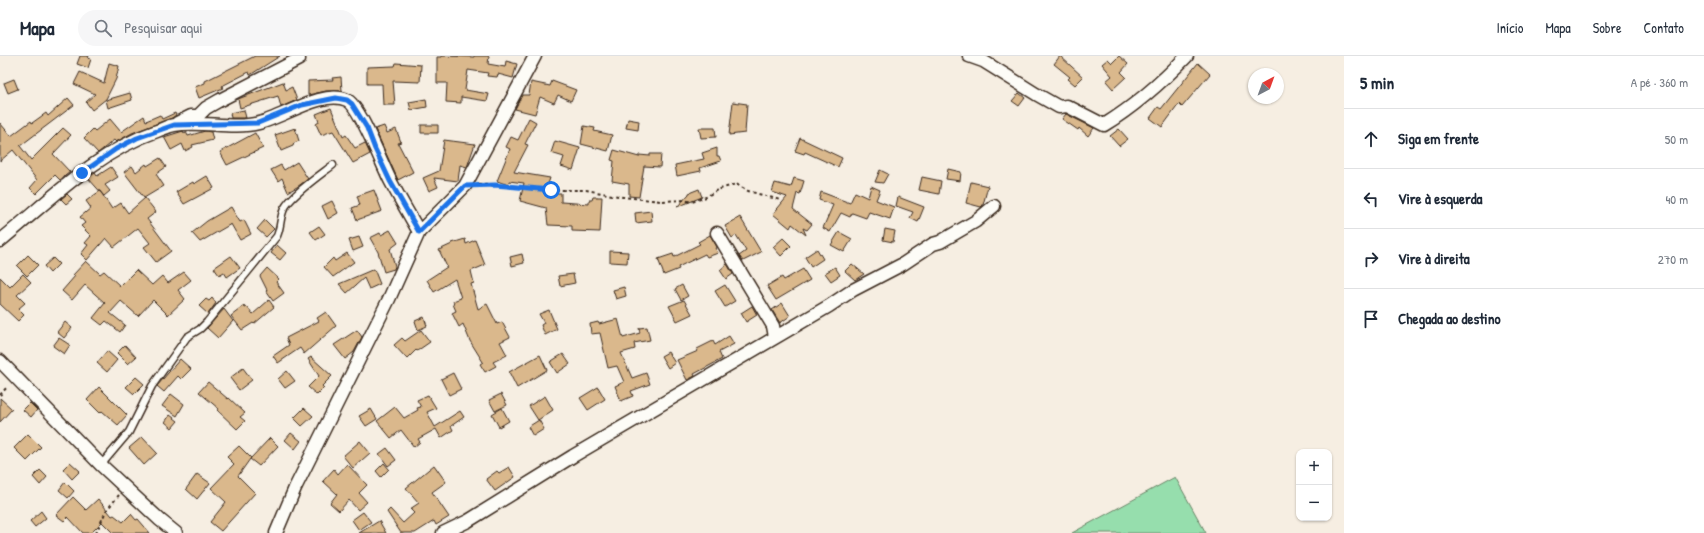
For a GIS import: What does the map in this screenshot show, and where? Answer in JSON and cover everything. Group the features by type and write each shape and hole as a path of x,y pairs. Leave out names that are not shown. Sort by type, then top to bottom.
{"street":[{"path":"276,533 295,488 389,299 419,232 465,186 535,56"},
{"path":"969,56 983,61 1059,107 1067,106 1104,125 1121,115 1163,80 1187,56"},
{"path":"0,241 82,173 116,149 137,138 174,125 190,116 198,116 206,108 220,100 299,59"},
{"path":"174,125 258,123 302,105 336,98 347,100 352,104 367,128 390,181 419,232"},
{"path":"443,533 468,521 573,456 829,306 853,290 903,264 933,244 976,222 994,206"},
{"path":"717,233 773,326 775,337"},
{"path":"0,361 101,465 176,533"}],"lane":[{"path":"101,465 129,432 152,386 187,337 200,329 207,322 277,236 284,209 300,190 333,165"}],"path":[{"path":"465,186 495,185 551,190 586,190 631,198 661,201 684,200 692,202 706,197 717,190 736,184 748,191 780,200"},
{"path":"96,533 106,511 125,488"}],"green space":[{"path":"1175,477 1206,533 1072,533"}],"building":[{"path":"80,56 89,56 88,58 91,59 88,68 77,64"},
{"path":"255,56 280,56 250,75 249,72 222,86 223,88 199,98 195,87"},
{"path":"489,56 488,64 505,67 506,61 517,64 513,78 498,74 497,77 487,76 488,73 468,70 465,90 489,94 487,101 461,97 461,103 446,102 447,83 437,83 437,57"},
{"path":"1060,56 1083,77 1075,85 1068,79 1070,77 1054,64"},
{"path":"1119,56 1128,64 1121,72 1126,77 1113,89 1106,81 1112,76 1102,64 1108,59 1112,63"},
{"path":"109,63 119,66 116,79 106,99 92,110 86,102 95,94 74,84 80,72 104,83"},
{"path":"396,63 421,65 420,82 393,81 395,105 383,105 382,84 367,84 367,67 395,66"},
{"path":"1198,63 1210,74 1182,107 1179,104 1162,127 1150,118 1158,107 1161,109"},
{"path":"341,77 342,91 326,91 308,95 308,81 333,80 332,78"},
{"path":"14,79 18,89 8,93 4,83"},
{"path":"552,81 576,90 571,101 558,95 554,103 540,97 535,114 515,109 522,95 529,95 531,82 550,86"},
{"path":"283,82 286,90 292,87 297,100 281,107 278,96 240,108 238,99"},
{"path":"130,93 132,100 108,108 106,100"},
{"path":"1019,93 1025,98 1019,106 1012,101"},
{"path":"68,98 74,105 20,146 31,160 63,128 71,135 53,154 70,172 60,180 55,175 36,194 30,188 37,180 13,150 0,161 0,123 11,136 31,121 32,123 46,113 48,116"},
{"path":"426,99 427,107 411,110 409,102"},
{"path":"733,102 747,104 745,133 729,135"},
{"path":"331,108 343,137 346,135 355,148 365,143 370,154 353,163 333,131 321,135 316,124 319,122 316,114"},
{"path":"244,110 246,118 231,118 230,113"},
{"path":"175,113 176,115 172,118 132,133 116,142 114,140 98,153 84,138 93,129 95,131 110,119 121,132 144,116 146,121 160,115 162,119"},
{"path":"1066,114 1094,128 1088,136 1079,128 1078,130 1062,119"},
{"path":"529,118 536,122 525,144 528,145 514,172 550,178 545,193 561,193 561,202 589,204 589,200 592,200 593,197 602,197 600,232 572,231 572,226 548,225 546,208 520,201 524,183 509,181 508,185 497,181 510,149 506,147 511,137 518,140"},
{"path":"628,119 639,121 638,130 626,128"},
{"path":"421,125 438,125 438,133 421,133"},
{"path":"384,126 387,133 396,129 401,142 398,143 413,172 398,180 375,129"},
{"path":"584,126 595,128 594,131 612,135 608,151 581,144"},
{"path":"295,128 299,141 294,143 293,146 281,151 275,135"},
{"path":"699,128 715,128 716,137 701,138"},
{"path":"1119,129 1128,139 1119,146 1110,136"},
{"path":"183,131 184,133 186,132 188,136 205,131 211,132 213,140 192,145 193,147 185,151 182,144 171,150 164,137"},
{"path":"255,133 263,148 227,165 220,152"},
{"path":"800,138 842,158 838,167 805,152 804,154 795,151"},
{"path":"444,140 475,144 467,167 460,165 458,181 434,178 438,187 429,191 423,178 439,171"},
{"path":"555,141 580,148 573,170 561,166 564,157 551,153"},
{"path":"717,148 717,156 719,156 721,161 700,168 701,171 677,176 675,165 704,159 702,153"},
{"path":"614,150 639,157 639,155 650,156 650,154 661,154 660,167 644,166 639,197 629,196 629,184 612,181 614,161 611,160"},
{"path":"160,158 166,167 156,174 164,186 144,198 124,172 132,166 136,172 146,164 147,166"},
{"path":"297,162 308,179 288,192 282,178 278,181 271,170 281,165 284,170"},
{"path":"111,167 118,177 105,185 110,191 104,196 88,178 95,173 97,176"},
{"path":"948,169 961,172 960,181 946,179"},
{"path":"880,170 888,174 883,183 875,182"},
{"path":"207,176 214,188 184,204 176,192"},
{"path":"922,177 941,181 939,194 919,190"},
{"path":"794,178 804,181 800,194 797,193 793,209 812,224 807,230 803,228 806,235 792,224 790,228 773,214 787,197 772,192 775,183 791,187"},
{"path":"971,182 988,186 983,205 981,207 966,203"},
{"path":"871,186 880,190 876,200 894,207 890,219 869,212 866,218 852,213 850,217 841,213 830,232 823,228 833,205 819,200 821,192 850,203 855,192 868,198"},
{"path":"699,189 702,197 677,207 689,193"},
{"path":"374,190 382,211 357,220 352,208 360,205 357,196"},
{"path":"100,191 112,209 121,203 128,213 145,198 156,212 147,219 171,251 156,262 144,247 150,243 138,228 114,247 106,238 87,260 81,254 88,245 85,243 91,236 81,226 85,223 80,217 91,208 86,201"},
{"path":"67,194 72,199 66,204 61,199"},
{"path":"898,197 924,207 918,222 910,218 913,212 896,206"},
{"path":"332,201 338,213 328,219 322,206"},
{"path":"231,207 240,222 244,220 251,234 240,240 231,224 200,242 192,233 207,221"},
{"path":"651,211 652,221 636,223 635,213"},
{"path":"740,217 761,252 743,261 739,256 746,251 736,235 732,238 725,226"},
{"path":"265,220 274,229 266,237 257,229"},
{"path":"319,226 325,234 316,240 310,232"},
{"path":"885,229 895,231 893,242 883,240"},
{"path":"390,230 398,243 390,249 395,266 394,269 384,272 378,252 370,238 380,233 381,235"},
{"path":"839,232 852,239 844,252 831,245"},
{"path":"710,235 717,247 715,248 718,253 707,257 705,254 678,267 679,269 664,275 658,259 673,254 674,257 700,244 698,242"},
{"path":"359,237 363,247 353,251 349,240"},
{"path":"783,238 791,246 781,256 773,247"},
{"path":"465,239 466,244 475,240 485,265 471,271 474,283 471,284 478,309 487,304 497,324 502,322 510,337 500,342 507,355 493,362 496,366 485,372 480,364 483,362 470,341 463,324 459,327 452,313 456,311 453,301 461,298 455,279 434,292 427,280 447,267 439,250 452,243"},
{"path":"277,245 286,253 280,260 271,253"},
{"path":"817,249 823,259 811,267 805,257"},
{"path":"610,251 628,252 627,263 610,262"},
{"path":"347,253 354,262 333,277 324,267 333,258 335,261"},
{"path":"522,254 524,263 512,266 510,257"},
{"path":"28,255 38,265 27,276 17,266"},
{"path":"231,256 240,268 227,277 224,272 219,275 214,268"},
{"path":"53,258 59,264 50,273 44,266"},
{"path":"86,261 100,274 104,271 120,286 136,270 152,285 162,276 168,283 184,272 191,280 178,290 185,299 168,315 153,300 138,316 121,301 110,313 125,325 120,332 106,321 102,325 93,318 105,303 85,285 72,300 62,291 75,276 73,275"},
{"path":"727,264 733,274 726,279 720,270"},
{"path":"852,264 864,274 855,280 845,271"},
{"path":"835,267 840,275 831,281 825,273"},
{"path":"267,268 279,279 276,282 284,293 273,301 266,291 267,290 260,276"},
{"path":"374,269 380,284 369,289 364,278 347,293 339,284"},
{"path":"803,269 810,280 776,300 767,286 782,277 784,280"},
{"path":"23,274 31,282 17,295 25,303 18,309 24,315 18,321 0,304 0,277 10,287"},
{"path":"573,274 575,283 560,286 558,276"},
{"path":"682,285 688,296 681,300 675,289"},
{"path":"725,285 735,301 725,307 715,291"},
{"path":"624,287 626,296 616,299 613,290"},
{"path":"212,298 216,303 208,314 199,306 206,299 209,301"},
{"path":"269,300 274,307 254,324 253,323 242,330 231,316 244,306 245,308 247,307 253,314"},
{"path":"684,300 692,314 677,321 669,306"},
{"path":"782,303 790,316 780,323 772,310"},
{"path":"752,306 757,315 746,322 741,313"},
{"path":"224,309 233,321 218,338 207,328"},
{"path":"549,310 557,329 545,335 541,325 544,323 539,314"},
{"path":"326,312 336,326 304,354 300,348 278,363 273,356 289,345 286,338 319,321 317,318"},
{"path":"424,317 427,326 418,330 415,321"},
{"path":"618,319 623,338 640,333 639,328 647,327 650,340 634,343 635,349 621,353 632,378 646,373 650,384 631,391 633,396 621,401 615,386 624,382 617,366 608,368 600,333 591,334 590,324 598,322 599,324"},
{"path":"65,322 72,328 64,338 57,332"},
{"path":"357,330 362,337 354,352 345,359 334,345"},
{"path":"421,330 430,342 417,351 416,350 407,359 394,345 402,338 405,341"},
{"path":"729,336 734,344 719,352 722,359 694,374 695,376 687,380 677,360 698,351 697,349 713,341 715,345"},
{"path":"59,338 70,345 64,354 53,346"},
{"path":"125,345 136,357 128,364 117,353"},
{"path":"107,351 117,360 107,372 97,363"},
{"path":"668,352 675,363 668,368 661,356"},
{"path":"563,354 570,364 557,373 550,362"},
{"path":"540,355 547,370 517,388 509,372"},
{"path":"311,357 332,376 322,386 324,388 317,395 308,387 319,376 308,359"},
{"path":"180,359 191,369 181,379 178,376 164,392 157,386"},
{"path":"243,368 252,380 239,390 230,378"},
{"path":"287,371 295,381 285,388 278,379"},
{"path":"453,373 461,389 449,395 441,379"},
{"path":"136,377 144,384 134,394 126,387"},
{"path":"208,382 228,399 229,398 245,413 240,417 245,421 237,429 217,410 219,409 199,392"},
{"path":"99,387 127,415 118,425 102,411 100,413 87,400"},
{"path":"598,387 605,399 588,410 580,398"},
{"path":"171,394 184,404 177,416 162,406"},
{"path":"501,394 507,405 495,411 489,400"},
{"path":"428,395 436,408 427,412 435,427 460,411 464,417 451,426 453,430 441,438 436,429 418,439 420,442 414,447 401,430 391,438 377,421 395,407 404,418 418,410 417,408 421,407 417,400"},
{"path":"545,396 553,410 538,420 529,406"},
{"path":"0,398 12,409 0,422"},
{"path":"30,403 37,410 31,417 23,410"},
{"path":"304,408 313,416 302,426 294,418"},
{"path":"502,408 509,421 499,427 492,414"},
{"path":"371,409 377,419 366,426 359,416"},
{"path":"170,415 178,421 172,428 165,422"},
{"path":"539,420 544,429 533,436 528,427"},
{"path":"291,433 301,441 295,449 285,440"},
{"path":"28,434 41,447 27,461 14,448"},
{"path":"142,437 157,453 144,465 129,448"},
{"path":"270,438 278,446 259,466 250,459 238,476 255,493 221,531 210,522 226,502 211,488 234,464 227,457 239,446 251,458"},
{"path":"360,441 370,453 353,468 343,456"},
{"path":"387,448 396,460 388,466 379,454"},
{"path":"70,462 80,471 72,479 63,469"},
{"path":"384,463 389,469 381,477 376,471"},
{"path":"347,464 367,485 359,493 367,502 358,510 349,500 339,511 330,503 337,494 323,481 334,469 338,474"},
{"path":"434,465 446,482 432,492 449,517 436,525 434,521 415,533 401,533 387,512 390,509 403,523 414,513 410,509 419,503 406,488"},
{"path":"509,467 515,477 495,491 486,479 497,471 499,473"},
{"path":"40,470 47,477 40,485 33,477"},
{"path":"197,474 210,483 197,499 186,489"},
{"path":"65,482 74,491 68,498 59,490"},
{"path":"73,497 86,510 98,499 112,516 114,515 123,522 131,514 136,520 138,519 150,533 113,533 102,522 91,533 83,533 68,517 64,521 56,515"},
{"path":"41,511 46,518 35,527 30,521"},
{"path":"363,512 371,522 359,530 352,520"},
{"path":"379,521 386,533 359,533"}],"route":[{"path":"82,173 116,149 137,138 174,125 244,125 258,123 302,105 336,98 347,100 352,104 367,128 390,181 419,232 465,186 495,185 551,190"}]}
